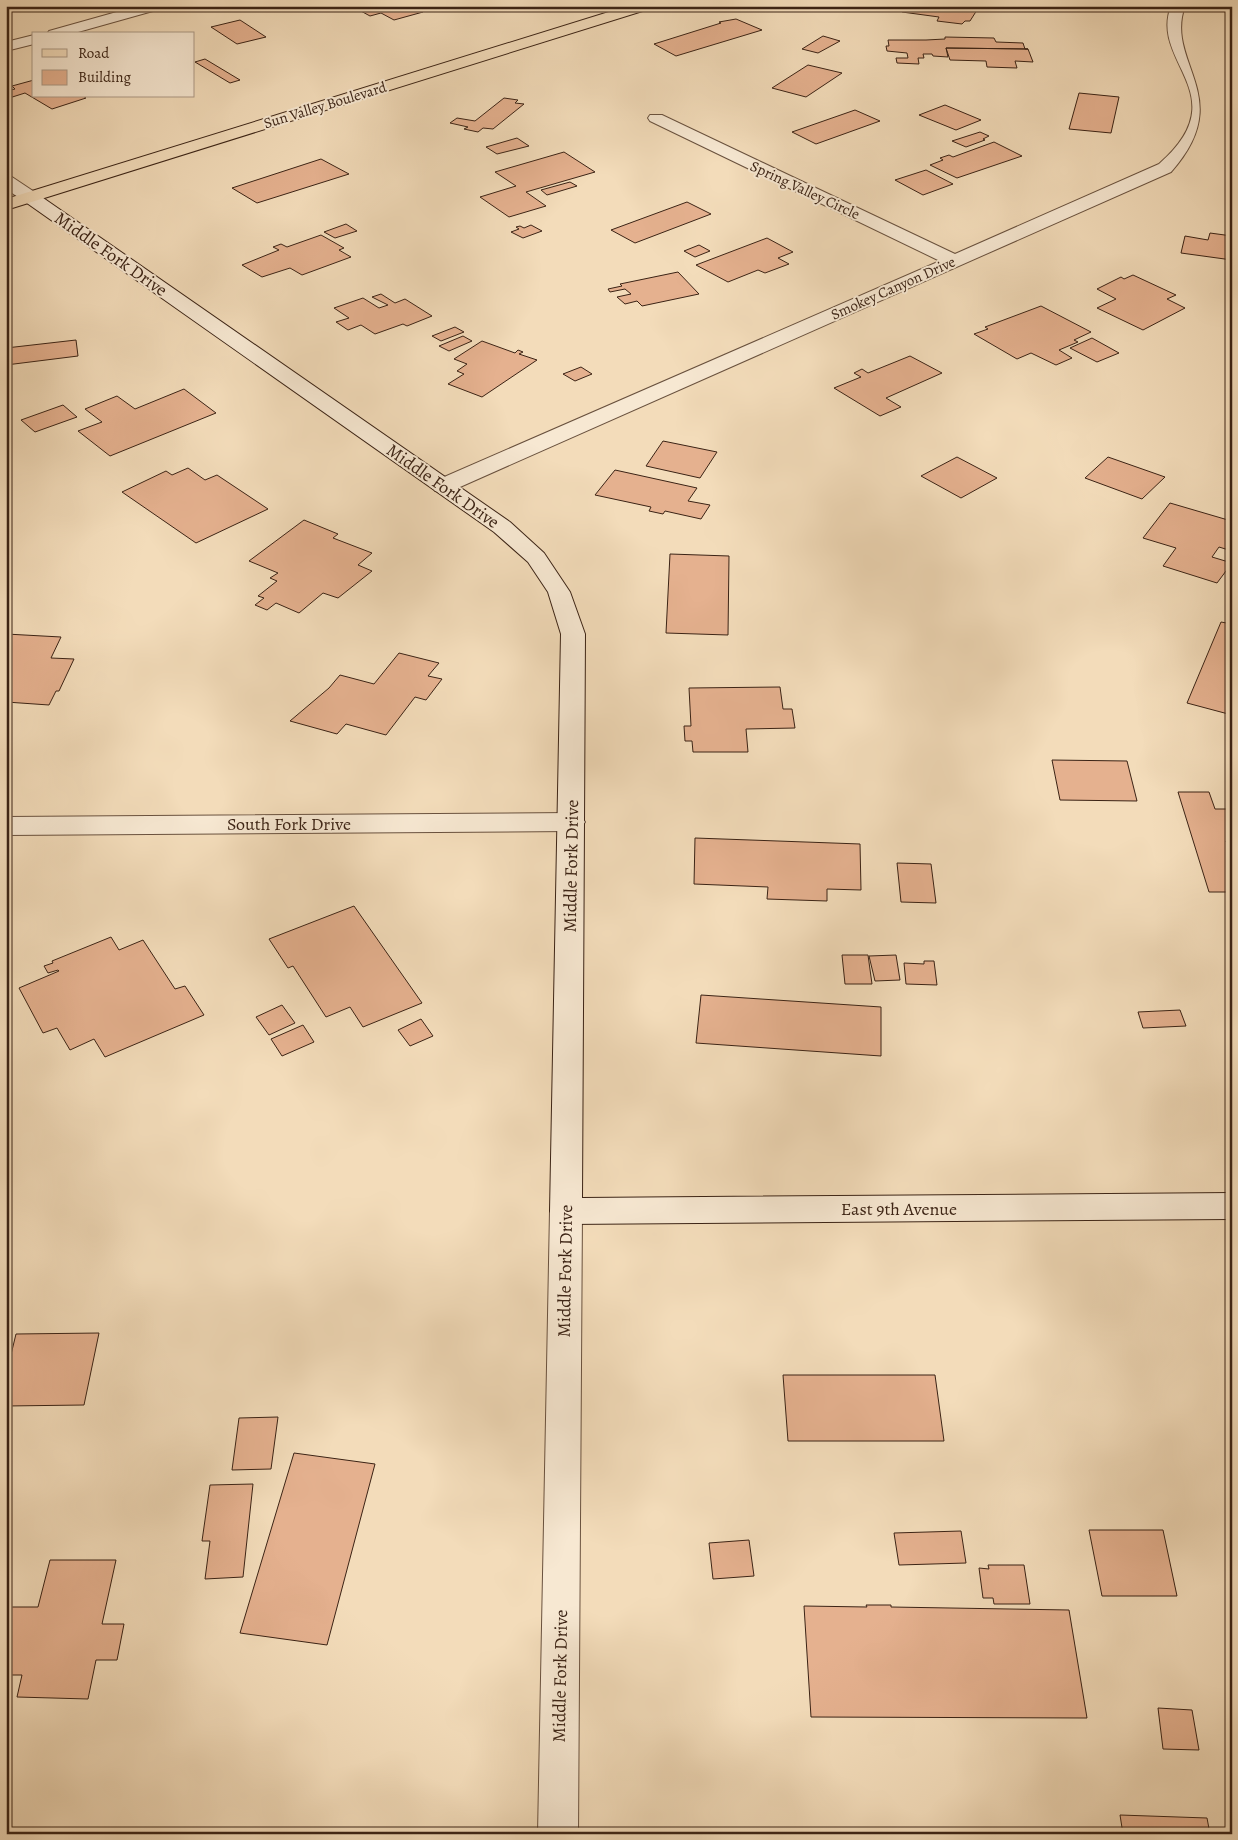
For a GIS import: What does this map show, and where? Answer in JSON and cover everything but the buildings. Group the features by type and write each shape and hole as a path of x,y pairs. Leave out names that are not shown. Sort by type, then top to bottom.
{"main road":[{"name":"Sun Valley Boulevard","path":"6,205 644,6"}],"street":[{"path":"61,32 155,6"},
{"name":"Smokey Canyon Drive","path":"443,486 1165,168 1189,153 1205,135 1214,114 1212,95 1204,78 1175,31 1174,16 1178,6"},
{"path":"6,47 32,40"},
{"name":"Spring Valley Circle","path":"656,118 955,261"},
{"name":"Middle Fork Drive","path":"6,181 502,527 536,558 559,592 573,634 558,1834"},
{"name":"South Fork Drive","path":"6,826 572,822"},
{"name":"East 9th Avenue","path":"566,1211 1232,1206"}]}
